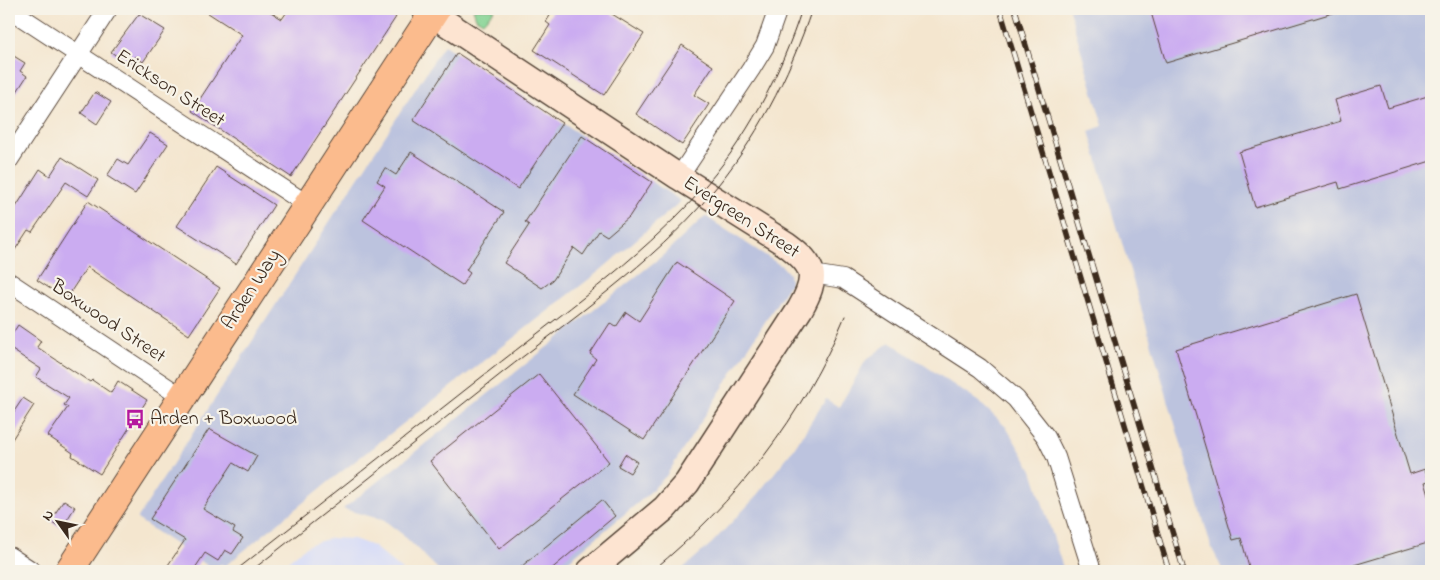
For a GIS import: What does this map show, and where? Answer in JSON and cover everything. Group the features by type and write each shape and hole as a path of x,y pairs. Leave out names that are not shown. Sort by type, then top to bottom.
{"main road":[{"name":"Arden Way","path":"69,571 308,205 431,10"}],"street":[{"name":"Erickson Street","path":"9,9 308,205"},
{"path":"9,160 108,9"},
{"path":"679,177 751,69 764,46 778,9"},
{"name":"Evergreen Street","path":"431,10 679,177 800,254 810,267 812,274 810,290 792,322 686,483 665,508 590,571"},
{"path":"812,274 843,279 980,368 1016,399 1046,437 1056,457 1092,571"},
{"name":"Boxwood Street","path":"9,282 182,398"},
{"path":"9,556 32,571"}],"shaded area":[{"path":"1069,9 1431,9 1431,571 1223,571 1211,546 1089,131 1103,126"},
{"path":"444,45 681,201 602,269 336,476 225,566 221,564 214,570 137,519"},
{"path":"705,216 783,267 789,274 790,283 666,476 645,497 556,571 440,571 402,534 384,520 343,509 667,252"},
{"path":"890,342 979,402 1006,427 1032,470 1064,571 680,571 712,543 752,501 792,451 826,399 839,407 866,360"},
{"path":"331,538 354,539 373,546 403,571 275,571 311,544"}],"green space":[{"path":"473,9 495,9 483,22 476,18"}],"building":[{"path":"202,9 266,9 282,19 289,9 384,9 396,17 291,177 192,111 242,35"},
{"path":"554,9 604,9 644,34 604,95 534,50 550,25 546,22"},
{"path":"1150,9 1336,9 1336,12 1166,63"},
{"path":"139,14 165,30 143,62 135,56 130,65 111,52"},
{"path":"682,45 713,66 694,95 709,104 682,145 636,114"},
{"path":"9,53 25,63 20,71 27,76 9,104"},
{"path":"457,53 562,123 518,189 413,120"},
{"path":"1381,86 1388,108 1431,95 1431,161 1340,189 1338,182 1255,207 1239,152 1341,121 1335,100"},
{"path":"95,92 111,102 97,124 81,113"},
{"path":"150,133 168,144 135,194 107,176 118,159 128,165"},
{"path":"582,136 652,182 629,217 607,236 599,231 583,255 574,248 553,280 542,288 504,263 529,225 525,222"},
{"path":"411,152 504,212 466,270 470,273 462,285 363,220 385,186 377,181 385,168 396,175"},
{"path":"62,157 98,180 88,196 66,182 32,232 28,230 9,259 9,218 40,169 50,176"},
{"path":"216,167 274,205 236,264 177,226"},
{"path":"88,201 220,288 189,335 87,267 66,299 37,280"},
{"path":"677,262 735,301 644,440 573,394 596,359 590,354 610,323 616,327 626,312 639,321"},
{"path":"1356,294 1410,474 1425,469 1429,481 1425,482 1431,502 1431,542 1334,571 1250,571 1241,538 1233,540 1176,349"},
{"path":"18,325 41,341 37,347 90,382 92,380 111,393 118,381 147,400 100,474 72,456 73,453 48,436 68,407 64,405 69,398 36,377 41,369 9,348 9,339"},
{"path":"539,374 609,462 499,549 430,461"},
{"path":"23,398 34,405 9,444 9,419"},
{"path":"209,429 257,456 248,472 233,463 203,509 235,528 233,532 243,538 232,554 225,550 218,561 205,553 193,571 164,571 185,540 150,519"},
{"path":"625,454 637,462 630,473 618,466"},
{"path":"64,500 75,507 62,528 50,521"},
{"path":"602,500 615,516 549,571 516,571"}],"tram line":[{"path":"235,571 598,286 675,218 716,173 747,129 773,82 802,9"},
{"path":"251,571 610,289 663,244 687,220 726,175 756,131 782,84 812,9"},
{"path":"652,571 712,516 764,456 788,423 809,389 845,316"}],"railway":[{"path":"1000,9 1169,571"},
{"path":"1015,9 1184,571"}],"place":[{"name":"Arden + Boxwood","path":"135,419"}]}
